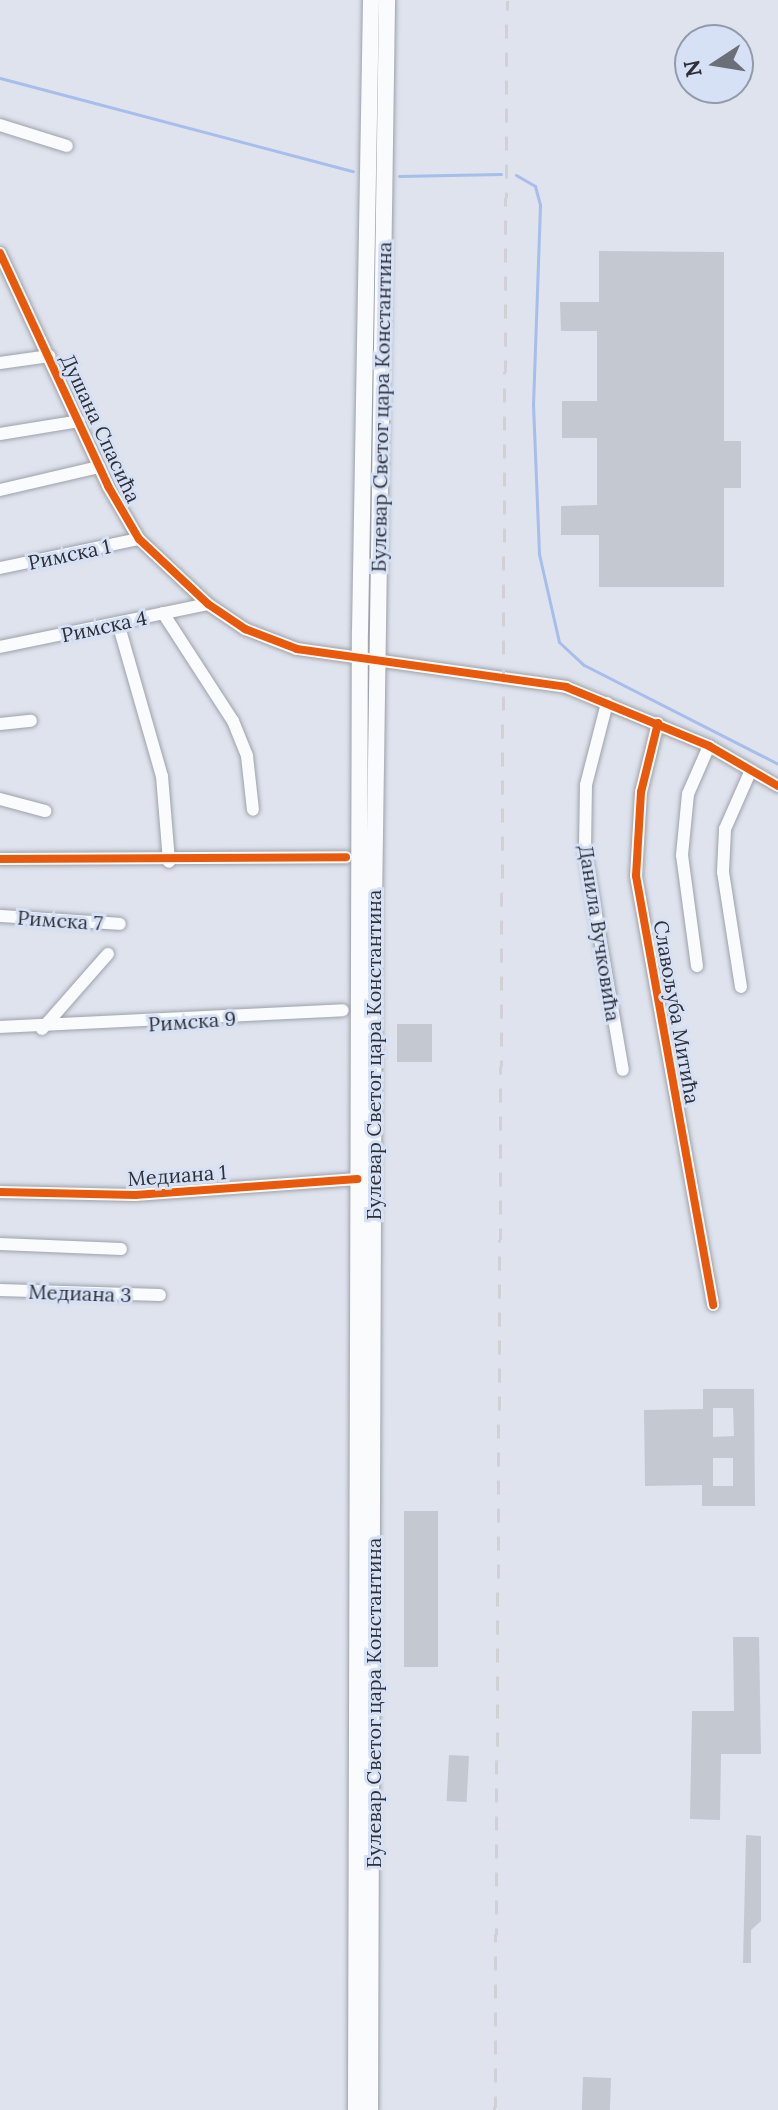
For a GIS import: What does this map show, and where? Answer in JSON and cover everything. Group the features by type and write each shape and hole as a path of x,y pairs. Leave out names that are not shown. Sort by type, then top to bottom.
{"main road":[{"name":"Булевар Светог цара Константина","path":"370,2110 371,0"},
{"name":"Булевар Светог цара Константина","path":"356,2110 357,1179 387,0"}],"street":[{"path":"0,125 67,146"},
{"name":"Душана Спасића","path":"0,253 5,272 50,356 99,467 139,539 208,604 268,641 369,661 549,683 658,723 709,746 778,786"},
{"path":"0,363 50,356"},
{"path":"0,434 79,421"},
{"path":"0,490 99,467"},
{"name":"Римска 1","path":"0,568 139,539"},
{"name":"Римска 4","path":"0,647 208,604"},
{"path":"163,613 233,721 247,756 253,810"},
{"path":"118,623 162,776 169,862"},
{"name":"Данила Вучковића","path":"607,703 586,785 584,840 623,1070"},
{"path":"0,724 31,721"},
{"name":"Славољуба Митића","path":"658,723 641,792 636,876 713,1305"},
{"path":"697,966 682,855 688,794 709,746"},
{"path":"741,987 723,872 725,829 751,770"},
{"path":"0,799 45,811"},
{"path":"0,859 169,862 346,857"},
{"name":"Римска 7","path":"0,916 120,924"},
{"path":"42,1029 108,954"},
{"name":"Римска 9","path":"0,1027 42,1029 343,1010"},
{"name":"Медиана 1","path":"0,1192 135,1195 357,1179"},
{"path":"0,1244 121,1249"},
{"name":"Медиана 3","path":"0,1290 160,1295"}],"building":[{"path":"599,251 724,252 724,441 741,441 741,488 724,488 724,587 599,587 599,535 561,535 561,506 597,505 597,438 562,438 562,401 597,401 597,331 561,331 560,302 599,302"},
{"path":"397,1024 432,1024 432,1062 397,1062"},
{"path":"703,1389 754,1389 755,1506 702,1506 702,1485 645,1486 644,1410 703,1409","holes":["713,1408 733,1408 734,1436 713,1437","713,1458 733,1458 733,1486 713,1486"]},
{"path":"404,1511 438,1511 438,1667 404,1667"},
{"path":"733,1637 759,1637 761,1754 721,1754 720,1820 690,1819 692,1711 734,1711"},
{"path":"449,1755 469,1756 467,1802 447,1801"},
{"path":"746,1835 761,1836 761,1921 751,1930 751,1963 743,1963"},
{"path":"583,2077 611,2078 610,2110 582,2110"}],"waterway":[{"path":"0,78 353,171"},
{"path":"399,176 501,174"},
{"path":"516,175 535,186 540,205 533,404 539,554 559,642 584,665 778,764"}],"railway":[{"path":"495,2110 507,0"}],"cycle path":[{"path":"0,253 108,486 139,539 208,604 245,629 297,649 566,687 709,746 778,786"},
{"path":"658,723 641,792 636,876 713,1305"},
{"path":"0,859 346,857"},
{"path":"0,1192 135,1195 357,1179"}]}
